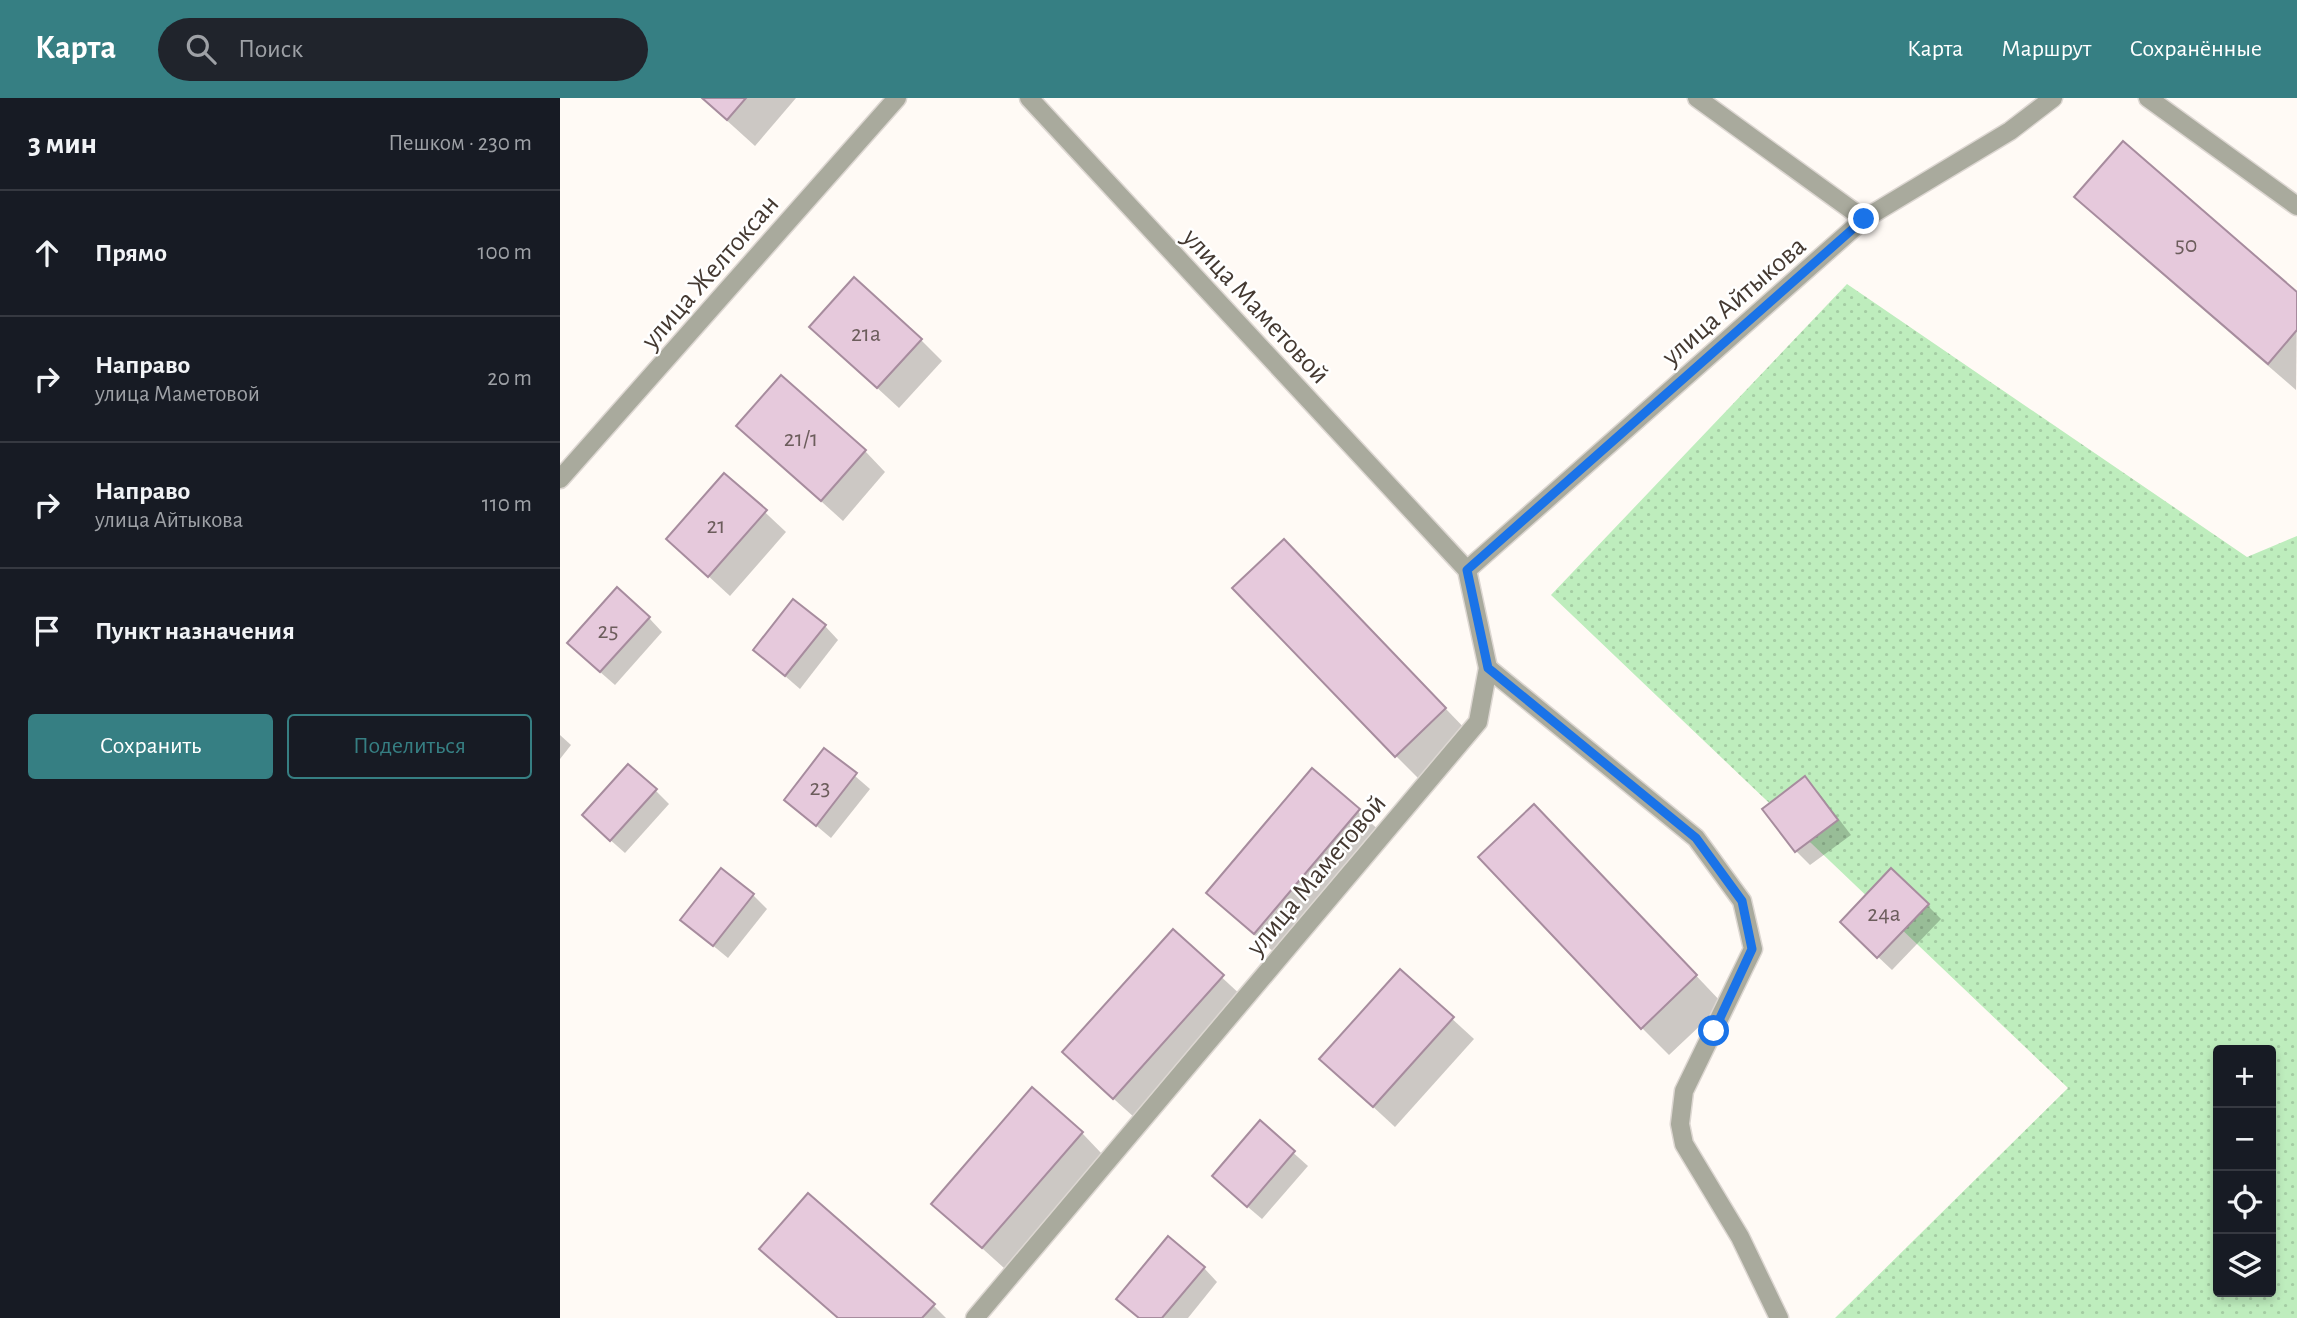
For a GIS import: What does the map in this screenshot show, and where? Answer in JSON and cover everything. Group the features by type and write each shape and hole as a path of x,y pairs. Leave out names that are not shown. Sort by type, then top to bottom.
{"street":[{"name":"улица Желтоксан","path":"560,479 897,98"},
{"name":"улица Маметовой","path":"975,1318 1478,722 1488,668 1467,570 1029,98"},
{"path":"1697,98 1864,219"},
{"name":"улица Айтыкова","path":"1467,570 1864,219 2010,131 2053,98"},
{"path":"2148,98 2297,206"},
{"path":"1488,668 1696,838 1742,901 1752,949 1684,1091 1680,1124 1684,1144 1740,1237 1779,1318"}],"green space":[{"path":"1847,284 2247,557 2297,536 2297,1318 1835,1318 2068,1088 1551,595"}],"building":[{"path":"702,98 746,98 727,120"},
{"path":"2123,141 2297,292 2297,330 2268,364 2074,197"},
{"path":"854,277 922,339 877,388 809,327"},
{"path":"781,375 866,450 821,501 736,426"},
{"path":"724,473 767,510 708,577 666,539"},
{"path":"1284,539 1446,708 1395,757 1232,588"},
{"path":"617,587 650,617 600,672 567,643"},
{"path":"793,599 826,625 785,676 753,650"},
{"path":"824,748 857,773 816,826 784,800"},
{"path":"628,764 657,789 610,841 582,815"},
{"path":"1312,768 1360,809 1254,934 1206,893"},
{"path":"1805,776 1838,820 1795,852 1762,809"},
{"path":"1534,804 1697,975 1641,1029 1478,857"},
{"path":"721,868 754,894 713,946 680,920"},
{"path":"1891,868 1929,904 1877,958 1840,922"},
{"path":"1173,929 1224,975 1113,1099 1062,1052"},
{"path":"1400,969 1454,1017 1373,1107 1319,1059"},
{"path":"1032,1087 1083,1132 982,1248 931,1204"},
{"path":"1260,1120 1295,1151 1247,1207 1212,1176"},
{"path":"808,1193 935,1304 922,1318 838,1318 759,1249"},
{"path":"1168,1236 1205,1267 1162,1318 1139,1318 1116,1299"}],"route":[{"path":"1714,1031 1752,949 1742,901 1696,838 1488,668 1467,570 1864,219"}]}
